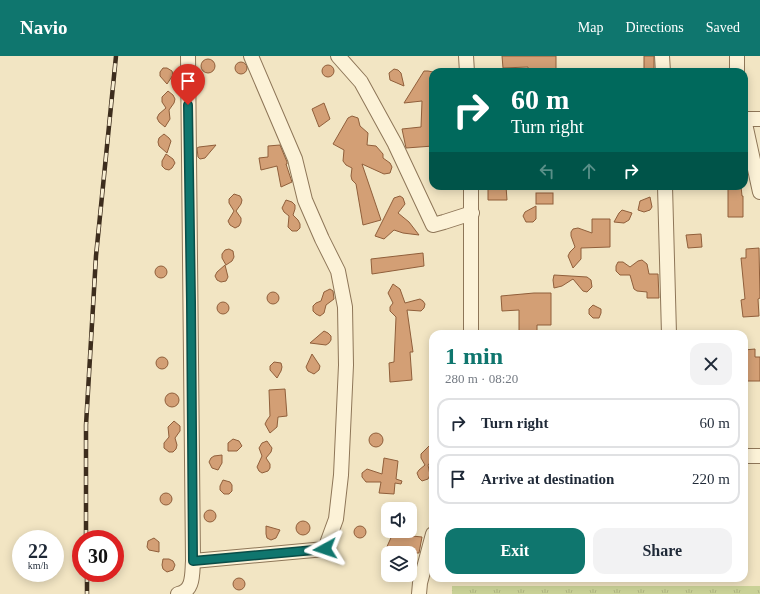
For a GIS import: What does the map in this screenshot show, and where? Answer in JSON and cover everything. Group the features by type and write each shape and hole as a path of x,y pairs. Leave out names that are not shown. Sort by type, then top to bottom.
{"street":[{"path":"178,594 184,593 190,586 193,561 188,56"},
{"path":"193,561 325,549 336,519 337,511 341,475 346,365 345,307 338,271 305,200 295,159 251,56"},
{"path":"338,56 361,82 395,144 433,225 472,213"},
{"path":"466,56 467,68"},
{"path":"662,56 663,68"},
{"path":"737,56 737,68"},
{"path":"748,119 760,119"},
{"path":"748,137 760,192"},
{"path":"471,190 471,330"},
{"path":"665,190 669,330"},
{"path":"748,456 760,456"},
{"path":"419,594 420,583 429,549"}],"green space":[{"path":"452,586 760,586 760,594 452,594"}],"building":[{"path":"502,56 556,56 556,68 503,68"},
{"path":"644,56 654,56 654,68 644,68"},
{"path":"208,59 213,61 215,66 213,71 208,73 203,71 201,66 203,61"},
{"path":"239,62 243,62 247,68 243,74 239,74 235,70 235,66"},
{"path":"330,65 333,66 333,76 326,77 323,76 322,69 323,66"},
{"path":"163,68 167,68 172,71 173,75 167,84 160,76 160,72"},
{"path":"394,69 401,73 404,86 390,80 389,73"},
{"path":"424,71 429,71 429,146 406,148 402,129 421,127 422,101 404,103"},
{"path":"168,91 175,99 169,110 170,119 165,127 157,118 166,108 162,102 162,97"},
{"path":"324,103 330,119 319,127 312,109"},
{"path":"352,116 358,118 360,126 368,133 367,145 376,146 383,154 383,158 390,163 392,167 390,173 384,174 362,164 381,220 363,225 356,184 352,180 351,176 352,168 346,165 343,161 344,150 333,144 348,118"},
{"path":"164,134 171,141 167,153 159,146 158,142 159,138"},
{"path":"216,145 205,158 200,159 198,157 197,148"},
{"path":"280,145 287,162 286,164 292,182 281,187 277,166 261,170 259,158 268,157 268,146"},
{"path":"166,154 173,159 175,163 169,170 162,166 162,161"},
{"path":"488,190 506,190 507,200 488,200"},
{"path":"728,190 741,190 743,196 743,217 728,217"},
{"path":"536,193 553,193 553,204 536,204"},
{"path":"234,194 240,196 242,200 236,211 241,218 241,222 239,226 235,228 230,225 228,221 234,211 229,203 229,199"},
{"path":"400,196 403,198 405,204 398,213 409,222 419,235 394,230 384,239 375,236 394,198"},
{"path":"650,197 652,207 650,210 644,212 638,210 640,201"},
{"path":"286,200 295,205 293,215 300,224 300,228 297,231 292,231 288,227 289,216 282,208"},
{"path":"536,206 536,219 533,222 526,222 523,216 525,212"},
{"path":"622,210 632,213 629,220 624,223 614,222 619,213"},
{"path":"592,219 610,219 610,247 581,248 581,259 573,268 568,256 575,247 571,232 573,229 578,228 592,233"},
{"path":"701,234 702,247 688,248 686,235"},
{"path":"759,248 759,316 743,317 741,300 745,299 741,258 746,258 746,249"},
{"path":"229,249 233,251 234,257 232,261 226,265 222,258 222,254 225,250"},
{"path":"423,253 424,266 372,274 371,259"},
{"path":"642,260 647,264 649,274 658,274 659,298 647,298 647,292 637,291 634,289 630,275 620,275 616,271 618,262 623,262 630,267"},
{"path":"225,265 228,277 226,281 221,282 217,280 215,276 217,272"},
{"path":"163,266 166,267 166,277 159,278 156,277 155,270 156,267"},
{"path":"554,275 587,277 591,280 592,287 587,292 583,291 573,279 562,286 554,288"},
{"path":"393,284 400,289 405,303 420,299 425,304 421,311 407,310 413,352 410,352 412,380 390,382 389,363 394,362 396,317 390,311 390,307 393,303 388,293"},
{"path":"330,289 333,291 334,299 326,305 324,313 320,316 313,311 313,306 321,301 324,292"},
{"path":"275,292 278,293 278,303 271,304 268,303 267,296 268,293"},
{"path":"551,293 551,325 537,325 537,330 519,330 519,310 502,311 501,296"},
{"path":"225,302 228,303 228,313 221,314 218,313 217,306 218,303"},
{"path":"593,305 601,309 599,318 593,318 589,314 589,309"},
{"path":"324,331 331,336 329,343 326,345 310,343"},
{"path":"755,349 755,357 760,357 760,381 748,381 748,350"},
{"path":"312,354 320,366 319,370 314,374 308,371 306,367"},
{"path":"164,357 167,358 167,368 160,369 157,368 156,361 157,358"},
{"path":"274,362 281,363 282,367 277,378 270,370 270,366"},
{"path":"285,389 287,416 278,417 277,427 270,433 265,424 270,416 269,390"},
{"path":"172,393 177,395 179,400 177,405 172,407 167,405 165,400 167,395"},
{"path":"174,421 180,426 180,431 175,438 177,445 176,449 173,452 169,452 164,448 164,443 169,437 168,427"},
{"path":"376,433 381,435 383,440 381,445 376,447 371,445 369,440 371,435"},
{"path":"233,439 239,441 242,446 237,451 228,451 228,443"},
{"path":"267,441 272,448 271,452 266,458 270,464 270,468 268,471 262,473 257,467 262,456 259,448 262,443"},
{"path":"429,446 429,477 428,479 422,481 417,473 425,465 421,458 421,454"},
{"path":"222,455 222,463 218,470 212,468 209,462 211,458"},
{"path":"384,458 398,461 396,479 402,481 401,484 395,483 394,494 379,493 381,482 366,482 362,477 362,473 367,469 382,474"},
{"path":"223,480 230,482 232,485 232,491 229,494 224,494 220,490"},
{"path":"168,493 171,494 171,504 164,505 161,504 160,497 161,494"},
{"path":"212,510 215,511 215,521 208,522 205,521 204,514 205,511"},
{"path":"303,521 308,523 310,528 308,533 303,535 298,533 296,528 298,523"},
{"path":"266,526 280,530 276,538 271,540 267,538"},
{"path":"362,526 365,527 365,537 358,538 355,537 354,530 355,527"},
{"path":"422,537 419,553 417,553 417,546 387,546 391,538"},
{"path":"154,538 159,542 159,552 149,550 147,547 148,541"},
{"path":"163,559 173,561 175,565 173,570 167,572 163,569"},
{"path":"241,578 244,579 244,589 237,590 234,589 233,582 234,579"}],"railway":[{"path":"86,530 86,425 96,256 116,56"},
{"path":"87,582 87,594"}],"route":[{"path":"188,105 193,561 325,549"}]}
